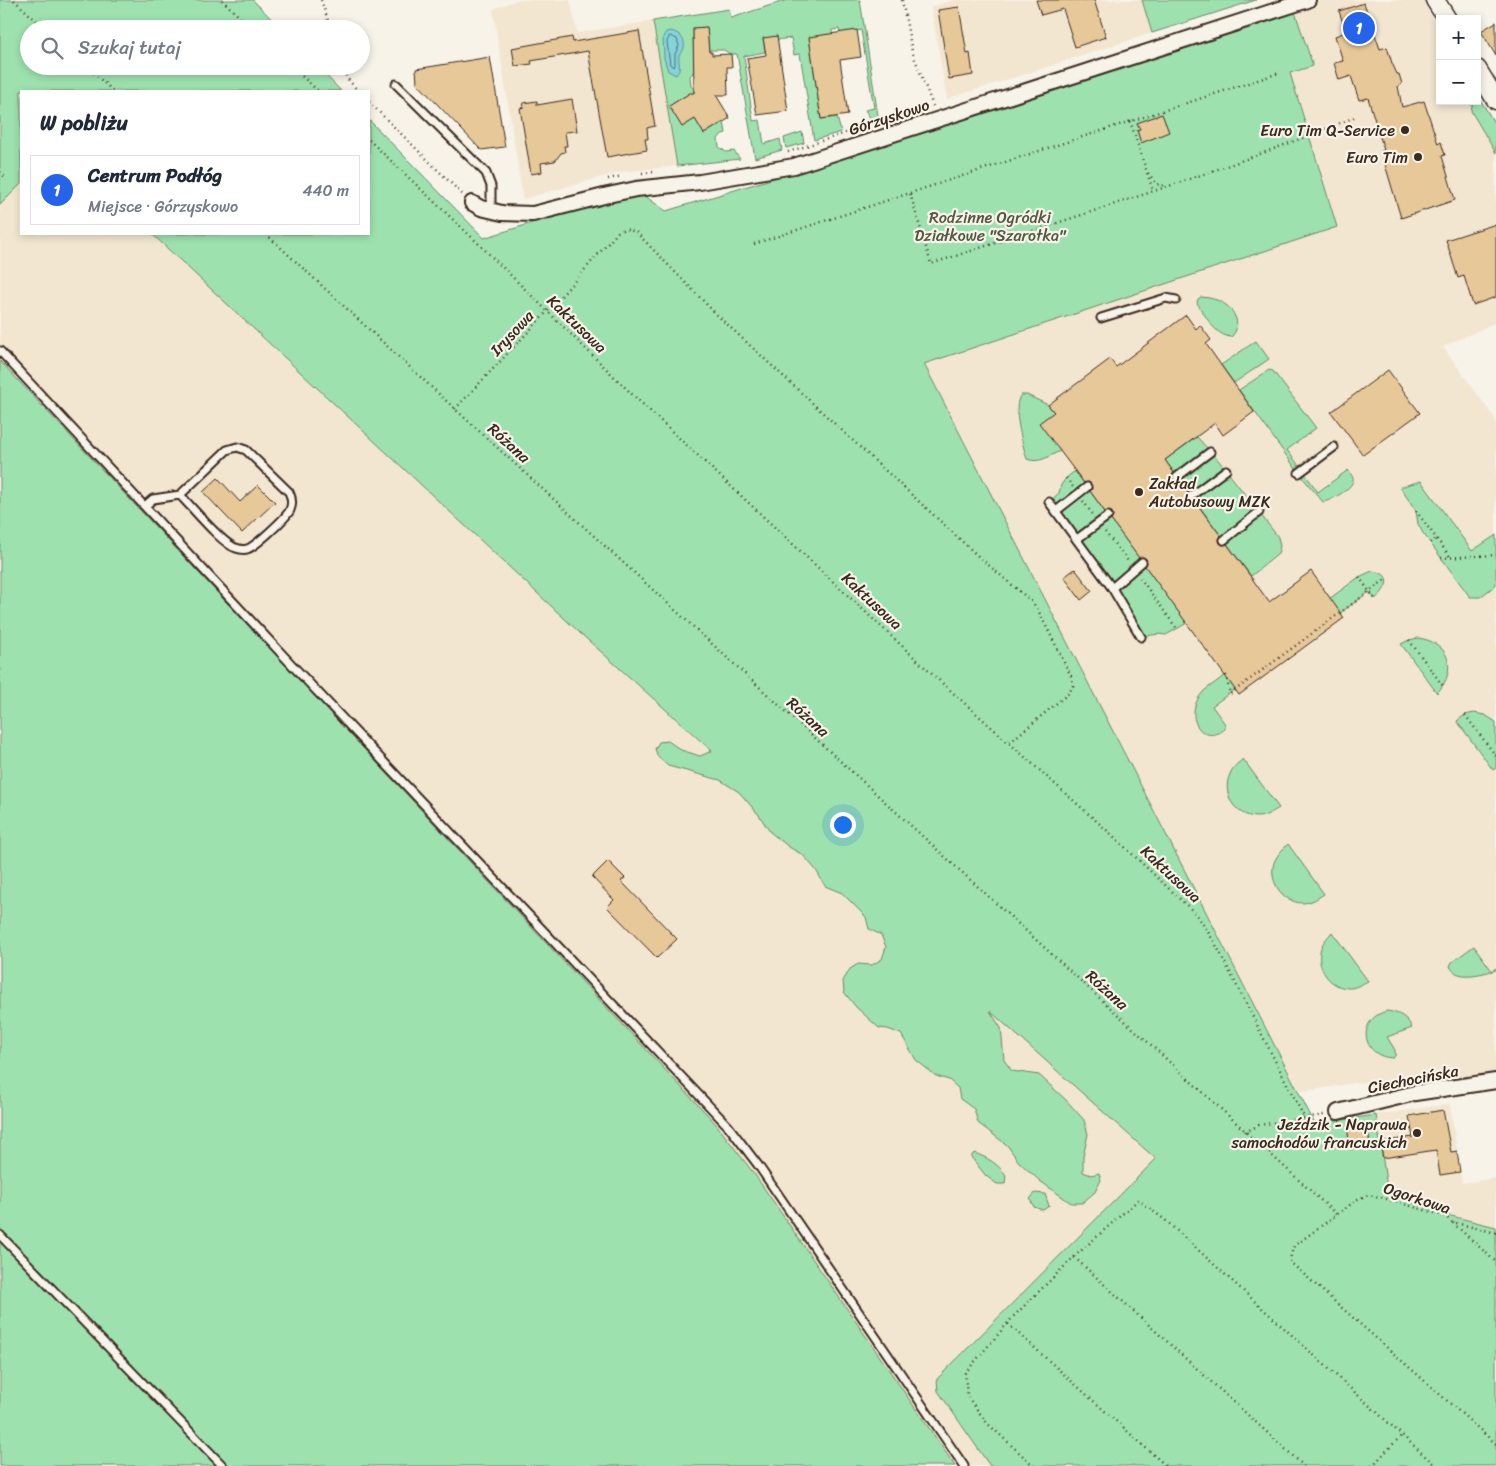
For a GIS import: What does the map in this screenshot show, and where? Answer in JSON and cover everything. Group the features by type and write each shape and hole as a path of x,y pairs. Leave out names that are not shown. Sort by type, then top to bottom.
{"street":[{"name":"Górzyskowo","path":"472,203 491,211 512,215 533,214 608,194 700,182 794,166 1308,0"},
{"path":"1435,0 1444,15"},
{"path":"1486,75 1496,100"},
{"name":"Ciechocińska","path":"1338,1112 1415,1093 1496,1081"}],"lane":[{"path":"396,84 486,173 491,186 491,211"},
{"path":"1102,318 1166,298 1176,300"},
{"path":"0,351 293,666 729,1127 758,1165 964,1466"},
{"path":"145,506 153,499 180,495 227,450 237,447 246,450 289,492 292,497 292,503 289,513 252,546 237,549 227,544 180,495"},
{"path":"1300,473 1334,447"},
{"path":"1177,477 1210,452"},
{"path":"1191,496 1226,470"},
{"path":"1056,511 1087,487"},
{"path":"1049,502 1112,588 1141,637"},
{"path":"1224,540 1259,512"},
{"path":"1077,539 1108,516"},
{"path":"1112,588 1142,562"},
{"path":"0,1234 223,1466"}],"path":[{"path":"14,0 35,20"},
{"path":"222,0 243,20"},
{"path":"321,0 328,20"},
{"path":"902,0 912,51 938,119"},
{"path":"754,244 1279,72"},
{"path":"96,75 112,90"},
{"path":"301,75 317,90"},
{"path":"346,75 357,90"},
{"path":"370,103 472,203"},
{"path":"784,153 896,117"},
{"path":"910,193 931,264 1153,191 1283,146 1356,117"},
{"path":"1130,121 1153,191"},
{"name":"Kaktusowa","path":"370,141 634,396 932,674 1010,742 1197,914 1215,943 1306,1119"},
{"path":"634,174 657,171"},
{"path":"1146,171 1157,184 1166,186"},
{"path":"0,172 6,178"},
{"path":"604,181 627,175"},
{"name":"Irysowa","path":"455,409 547,312 618,232 625,229 636,232 717,315 886,473 1037,608 1072,678 1073,686 1069,694 1010,742"},
{"name":"Różana","path":"267,235 1336,1214"},
{"path":"1066,478 1178,630"},
{"path":"1416,511 1451,558"},
{"path":"1430,543 1436,539"},
{"path":"1440,558 1496,555"},
{"path":"1359,577 1375,599"},
{"path":"1226,675 1230,694 1386,578"},
{"path":"1408,640 1443,686"},
{"path":"1465,715 1496,756"},
{"path":"1245,1132 1259,1125 1306,1119 1338,1112"},
{"name":"Ogorkowa","path":"1496,1233 1452,1222 1445,1216 1368,1195 1358,1199 1336,1214 1294,1246 1290,1254 1290,1262 1496,1444"},
{"path":"1034,1466 987,1423 967,1396 965,1373 1008,1324 1074,1257 1138,1200 1164,1219 1436,1466"},
{"path":"1452,1222 1496,1262"},
{"path":"1074,1257 1304,1466"},
{"path":"1008,1324 1166,1466"},
{"path":"1372,1466 1402,1435"}],"shaded area":[{"path":"517,0 570,0 577,33 653,21 677,166 620,172 523,199 493,9"},
{"path":"954,0 1142,0 1152,33 947,99 931,7"},
{"path":"1308,0 1422,0 1436,23 1436,105 1481,105 1481,99 1496,123 1496,322 1443,347 1496,420 1496,1074 1424,1085 1396,1080 1354,1083 1298,1091 924,363 1337,227 1290,73 1313,66 1293,5"},
{"path":"20,185 20,235 153,235 412,477 1156,1159 938,1379 938,1391 990,1466 0,1466 0,205"},
{"name":"Jeździk - Naprawa samochodów francuskich","path":"1450,1104 1462,1183 1496,1178 1496,1227 1451,1216 1388,1194 1376,1115"}],"green space":[{"path":"0,0 253,0 272,20 20,20 20,75 326,75 340,90 20,90 20,185 0,205"},
{"path":"787,0 860,0 879,122 872,121 865,110 874,108 861,30 840,33 839,29 832,30 832,34 809,38 821,119 837,117 841,132 814,140 800,54 794,55 791,38 763,39 765,52 744,56 753,121 760,120 764,144 780,139 782,150 755,158 737,54 730,54 724,50 710,50 709,52 707,27 693,28 694,69 690,76 694,94 687,95 672,104 671,108 682,127 695,119 704,134 724,122 726,133 722,134 718,139 719,147 726,152 734,151 740,159 677,166 653,21 729,9 731,18"},
{"path":"1142,0 1256,0 1152,33"},
{"name":"Rodzinne Ogródki Działkowe \"Szarotka\"","path":"1295,12 1313,66 1290,73 1337,227 924,364 1315,1124 1376,1115 1388,1194 1451,1216 1496,1227 1496,1466 990,1466 938,1391 937,1379 1156,1159 990,1011 1001,1028 1004,1060 1012,1071 1039,1075 1084,1120 1088,1134 1083,1157 1083,1172 1091,1175 1099,1173 1101,1180 1095,1192 1082,1203 1071,1203 1040,1181 1019,1162 1007,1145 978,1123 974,1109 960,1099 958,1088 949,1080 936,1076 916,1060 901,1034 879,1028 856,1007 844,992 843,981 850,969 858,964 872,965 882,959 886,947 881,935 869,929 866,917 842,893 825,886 816,870 803,855 770,832 759,815 739,792 720,780 668,766 658,757 655,749 659,742 668,741 681,750 700,756 712,751 580,633 153,235 370,235 370,121 484,238 599,202 642,194 666,211 853,154"},
{"path":"1481,101 1496,126 1496,153 1471,111 1472,105 1481,105"},
{"path":"802,132 804,143 786,148 784,138"},
{"path":"1201,297 1218,300 1231,309 1237,324 1231,337 1220,333 1211,324 1197,303"},
{"path":"1256,341 1269,359 1234,383 1221,365"},
{"path":"0,361 716,1124 755,1175 955,1466 0,1466"},
{"path":"1269,370 1273,371 1316,428 1287,450 1300,467 1296,469 1239,390"},
{"path":"1021,395 1027,395 1048,405 1054,412 1060,451 1036,461 1027,459 1017,416 1018,400"},
{"path":"1197,437 1219,461 1278,537 1280,546 1278,554 1251,576 1165,460"},
{"path":"1348,470 1353,478 1349,488 1323,502 1303,478 1305,474 1318,492"},
{"path":"1075,471 1187,623 1166,635 1158,634 1141,637 1112,588 1049,502 1059,493 1061,485 1066,478"},
{"path":"1421,481 1472,551 1496,535 1496,585 1480,597 1470,597 1418,524 1416,511 1400,487"},
{"path":"1372,571 1379,572 1386,578 1386,586 1380,595 1375,599 1369,592 1212,706 1225,724 1225,729 1217,734 1209,734 1197,726 1194,718 1194,709 1198,699 1205,690 1359,577"},
{"path":"1418,638 1437,645 1444,651 1447,658 1449,667 1447,675 1444,684 1437,693 1401,644"},
{"path":"1474,713 1485,715 1496,722 1496,768 1493,770 1457,721 1465,715"},
{"path":"1243,759 1279,808 1266,815 1257,817 1242,813 1232,803 1227,789 1228,781 1232,770"},
{"path":"1288,844 1324,894 1314,900 1305,903 1294,902 1282,894 1274,882 1273,867 1275,860"},
{"path":"1332,932 1368,981 1357,987 1349,988 1336,985 1327,977 1321,965 1320,952 1323,944"},
{"path":"1474,946 1492,971 1464,975 1453,971 1450,966 1452,962"},
{"path":"1387,1011 1402,1016 1412,1028 1387,1037 1395,1050 1393,1058 1382,1056 1374,1051 1366,1037 1370,1022 1377,1015"},
{"path":"974,1153 988,1159 999,1167 1006,1175 1005,1184 997,1184 986,1176 971,1157"},
{"path":"1035,1193 1045,1194 1049,1206 1043,1210 1034,1207 1030,1199"}],"water":[{"path":"670,31 681,36 684,41 684,49 679,55 679,68 676,75 668,71 664,58 663,37 666,32"}],"building":[{"path":"1036,0 1094,0 1106,37 1075,47 1063,9 1041,15"},
{"path":"1364,3 1380,49 1387,47 1392,63 1397,74 1399,74 1402,84 1398,86 1402,107 1424,101 1438,144 1441,142 1445,155 1442,156 1455,200 1401,218 1381,151 1384,150 1368,98 1359,100 1351,76 1339,80 1334,63 1343,61 1335,36 1346,32 1339,11"},
{"path":"959,7 967,54 970,53 973,75 949,79 938,10"},
{"path":"1496,22 1496,56 1481,31"},
{"path":"707,27 709,52 712,52 712,55 731,54 732,67 727,67 728,95 716,95 730,118 704,134 695,119 682,127 669,106 690,93 694,93 693,28"},
{"path":"857,30 861,57 840,60 848,115 821,119 809,37"},
{"path":"639,31 655,126 647,128 648,139 645,139 647,150 607,157 588,51 531,61 532,64 515,66 512,48 572,37 573,42"},
{"path":"777,36 788,111 757,115 747,58 766,55 763,38"},
{"path":"490,57 505,147 481,150 417,83 416,69"},
{"path":"572,99 577,131 565,132 567,146 564,146 565,152 561,153 555,161 541,163 542,172 531,174 520,108 524,107 523,103 537,101 537,105"},
{"path":"1162,114 1169,132 1141,143 1137,130 1140,129 1137,123"},
{"path":"1496,224 1496,297 1473,305 1464,276 1458,278 1446,240"},
{"name":"Zakład Autobusowy MZK","path":"1186,315 1196,329 1200,325 1211,340 1206,344 1254,412 1223,435 1215,423 1165,460 1174,473 1172,475 1173,480 1175,482 1180,481 1188,492 1187,500 1194,500 1221,536 1219,539 1220,543 1223,545 1227,544 1269,602 1311,571 1344,618 1239,695 1145,566 1147,563 1146,559 1143,557 1139,558 1111,520 1112,512 1105,512 1090,491 1092,489 1091,484 1089,482 1084,483 1039,423 1054,412 1048,405 1110,359 1116,367"},
{"path":"1388,370 1420,413 1363,455 1331,412"},
{"path":"218,478 240,502 258,485 275,502 242,533 203,492"},
{"path":"1075,569 1092,591 1081,600 1064,577"},
{"path":"608,861 625,878 621,881 677,939 657,958 607,907 614,900 592,877"},
{"path":"1443,1110 1451,1152 1457,1151 1460,1172 1440,1175 1436,1150 1383,1158 1380,1142 1413,1137 1409,1116"},
{"path":"1367,1122 1370,1145 1350,1149 1347,1125"}],"place":[{"name":"Centrum Podłóg","path":"1359,28"},
{"name":"Euro Tim Q-Service","path":"1405,130"},
{"name":"Euro Tim","path":"1418,157"},
{"name":"Zakład Autobusowy MZK","path":"1139,492"},
{"name":"Jeździk - Naprawa samochodów francuskich","path":"1417,1133"}]}
